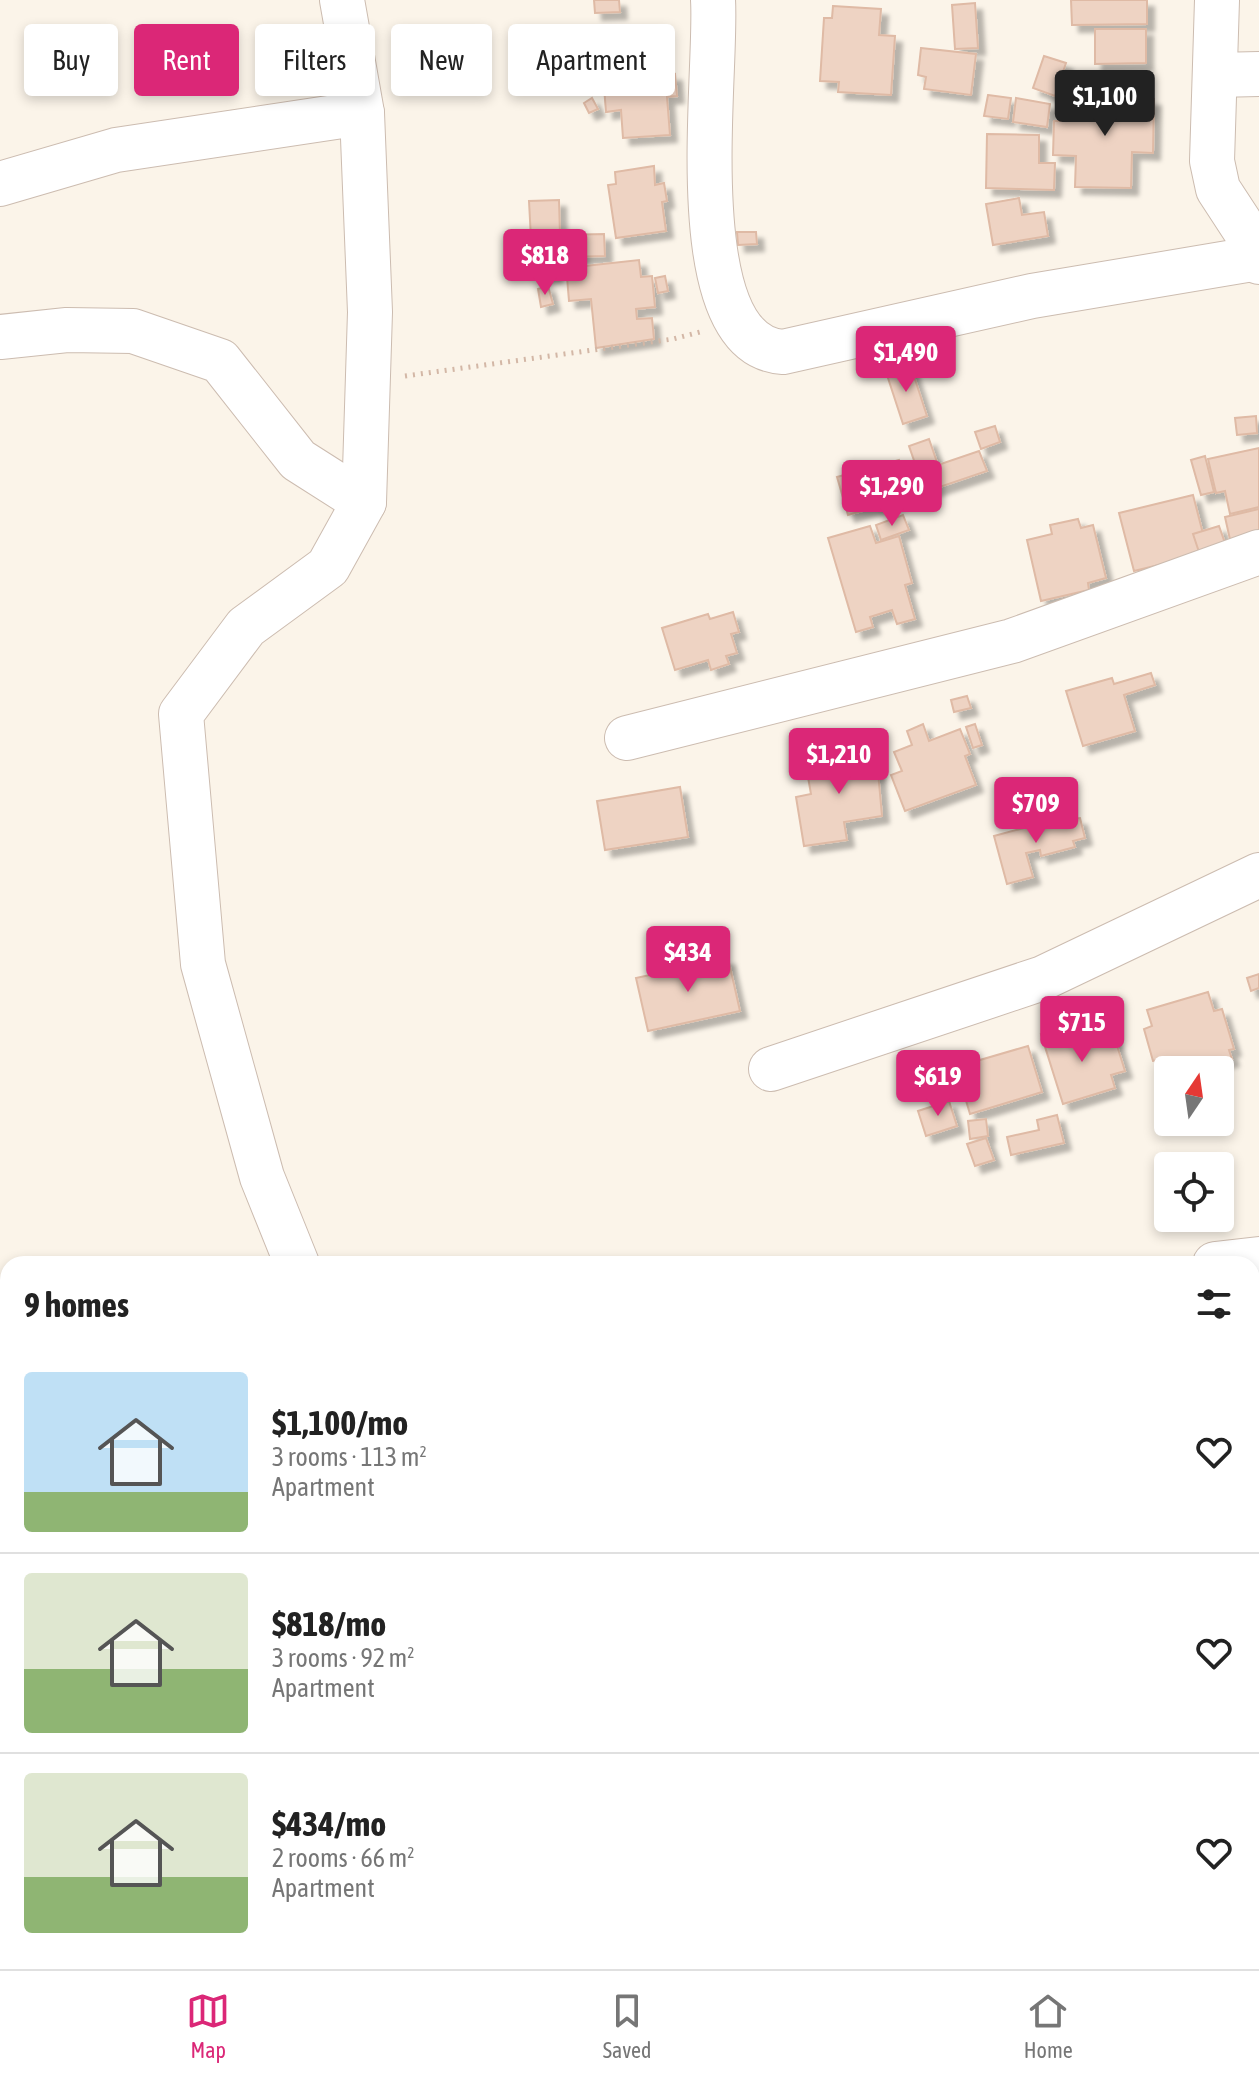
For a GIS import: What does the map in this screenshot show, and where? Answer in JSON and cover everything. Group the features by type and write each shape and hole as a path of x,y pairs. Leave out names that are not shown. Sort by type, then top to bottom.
{"street":[{"path":"294,1256 262,1177 203,964 181,714 246,627 328,567 364,502 369,381 362,113 342,0"},
{"path":"713,0 710,170 713,248 735,318 755,345 767,351 783,352 1032,296 1258,260 1248,235 1218,189 1211,140 1217,0"},
{"path":"1216,75 1259,74"},
{"path":"0,184 116,150 362,113"},
{"path":"0,337 67,330 133,331 220,361 298,460 364,502"},
{"path":"627,738 1012,641 1259,552"},
{"path":"771,1069 1043,978 1259,875"}],"path":[{"path":"369,381 673,339 711,330 735,318"}],"building":[{"path":"594,0 619,0 620,12 595,13"},
{"path":"1071,0 1147,0 1147,24 1072,25"},
{"path":"975,3 978,48 955,49 952,5"},
{"path":"833,6 881,9 879,35 895,36 891,95 838,92 839,82 820,81 824,18 832,18"},
{"path":"1095,29 1146,29 1146,63 1095,64"},
{"path":"921,48 976,54 971,95 924,89 926,77 918,75"},
{"path":"1044,56 1066,63 1055,96 1033,88"},
{"path":"675,74 677,96 667,97 670,135 623,138 621,110 606,112 605,96 675,96"},
{"path":"988,95 1011,98 1008,119 984,116"},
{"path":"1067,97 1154,99 1153,153 1132,152 1131,188 1075,187 1076,156 1053,155 1054,121 1067,121"},
{"path":"592,98 598,109 589,113 584,103"},
{"path":"1016,98 1050,104 1047,127 1013,122"},
{"path":"987,134 1039,135 1039,163 1055,163 1054,190 986,188"},
{"path":"654,166 655,185 664,183 667,201 662,202 666,231 616,238 608,185 616,184 615,172"},
{"path":"1019,198 1022,215 1044,212 1048,236 993,245 986,204"},
{"path":"559,200 560,235 604,234 605,256 532,258 529,201"},
{"path":"737,232 756,232 757,244 738,245"},
{"path":"543,259 557,260 555,276 542,275"},
{"path":"639,260 641,277 652,276 655,307 636,309 637,319 652,318 654,339 596,348 591,299 569,301 567,277 577,277 576,267"},
{"path":"665,276 668,291 658,293 655,278"},
{"path":"548,286 553,304 541,307 538,289"},
{"path":"910,364 927,416 903,424 886,372"},
{"path":"1256,416 1257,433 1237,435 1235,418"},
{"path":"995,426 1000,442 981,449 975,432"},
{"path":"929,439 938,465 979,451 987,471 925,492 909,446"},
{"path":"1259,448 1259,507 1230,514 1225,491 1216,493 1208,459"},
{"path":"1205,456 1214,492 1201,495 1191,460"},
{"path":"899,460 909,498 848,515 837,477"},
{"path":"1193,495 1208,553 1134,571 1119,513"},
{"path":"1259,509 1259,537 1231,544 1225,517"},
{"path":"903,515 909,530 881,540 876,525"},
{"path":"1078,519 1081,528 1093,525 1106,578 1088,583 1089,590 1041,601 1027,540 1052,534 1050,525"},
{"path":"870,526 876,543 899,536 912,583 905,585 915,619 897,624 892,610 870,617 873,627 856,632 828,538"},
{"path":"1219,526 1226,546 1200,555 1193,534"},
{"path":"733,612 739,632 731,634 737,653 726,656 729,664 711,670 708,660 675,670 662,628 708,614 710,619"},
{"path":"1151,673 1155,685 1124,695 1135,731 1083,746 1066,691 1112,678 1114,684"},
{"path":"967,696 971,708 954,712 951,700"},
{"path":"923,724 929,741 960,729 970,754 965,756 976,785 905,811 891,775 902,771 894,752 912,745 907,731"},
{"path":"975,724 982,745 973,748 966,727"},
{"path":"876,750 882,816 844,822 847,840 804,846 796,797 811,794 805,760"},
{"path":"680,787 688,837 605,850 597,801"},
{"path":"1072,815 1073,819 1080,818 1085,838 1073,841 1075,847 1041,856 1040,850 1026,853 1033,877 1007,884 994,836"},
{"path":"728,958 740,1011 648,1031 636,978"},
{"path":"1259,974 1259,988 1251,991 1247,978"},
{"path":"1208,992 1214,1011 1222,1009 1234,1049 1229,1050 1231,1056 1154,1056 1153,1061 1144,1029 1152,1026 1147,1010"},
{"path":"1061,1027 1065,1041 1098,1031 1100,1041 1114,1036 1125,1071 1111,1075 1115,1088 1063,1104 1041,1034"},
{"path":"1028,1046 1042,1092 970,1114 956,1067"},
{"path":"949,1101 957,1126 926,1136 918,1111"},
{"path":"1057,1115 1064,1143 1011,1155 1007,1137 1039,1130 1037,1120"},
{"path":"986,1119 988,1136 970,1139 968,1121"},
{"path":"986,1138 994,1160 975,1166 967,1144"}]}
